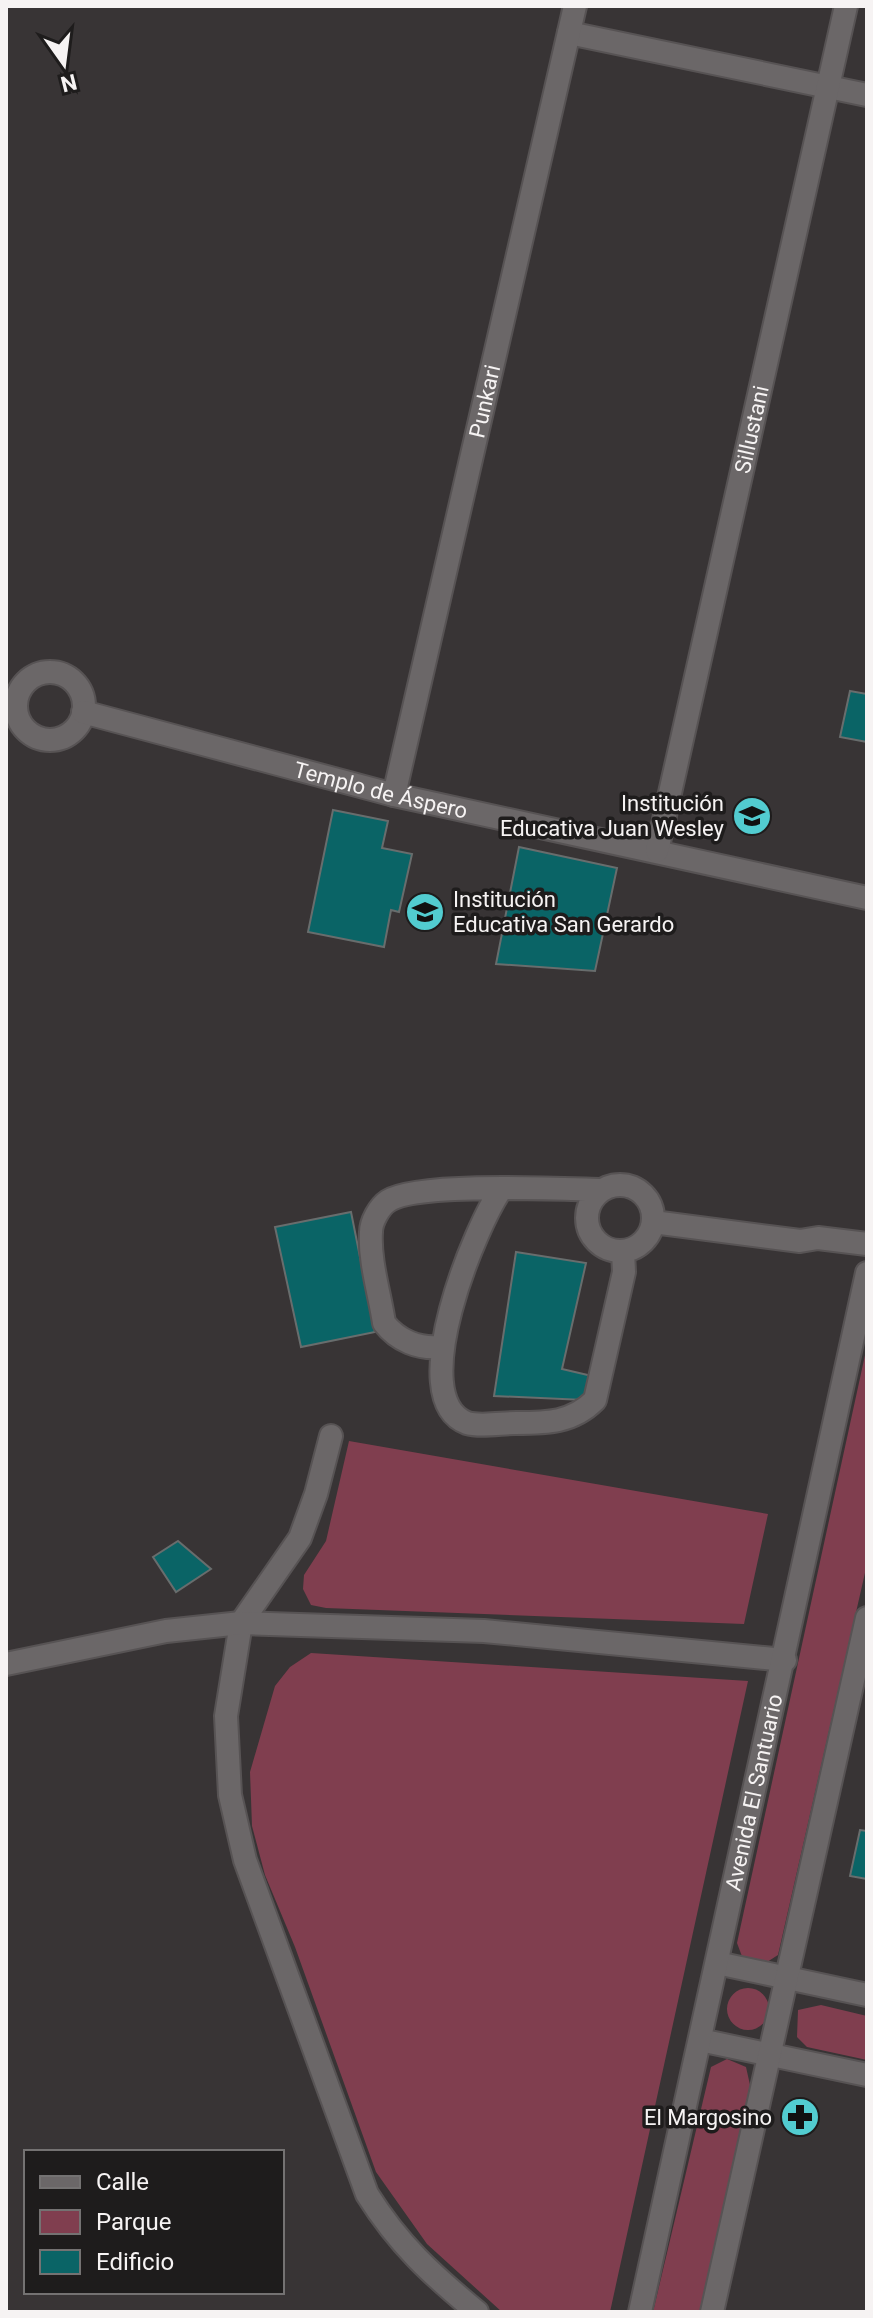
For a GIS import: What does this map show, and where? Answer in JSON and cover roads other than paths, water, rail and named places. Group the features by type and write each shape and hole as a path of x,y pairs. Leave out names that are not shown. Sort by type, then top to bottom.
{"street":[{"name":"Punkari","path":"394,795 575,6"},
{"name":"Sillustani","path":"657,851 846,6"},
{"path":"569,33 867,95"},
{"name":"Templo de Áspero","path":"83,712 394,795 867,898"},
{"path":"440,1347 425,1348 407,1341 392,1334 384,1323 371,1232 376,1216 387,1201 406,1194 502,1188 602,1190 623,1184 634,1187 650,1201 653,1217 643,1242 623,1251 602,1246 588,1228 588,1206 602,1190"},
{"path":"502,1188 480,1225 440,1347 442,1389 451,1411 468,1423 551,1423 580,1415 595,1400 624,1272 623,1251"},
{"path":"653,1217 800,1241 818,1238 867,1244"},
{"name":"Avenida El Santuario","path":"640,2312 785,1660 867,1273"},
{"path":"331,1436 316,1494 300,1538 241,1623 226,1716 230,1795 245,1860 367,2194 392,2234 420,2265 477,2312"},
{"path":"712,2312 867,1618"},
{"path":"6,1664 166,1631 241,1623 484,1631 785,1660"},
{"path":"717,1963 867,1995"},
{"path":"700,2040 867,2075"}],"place":[{"name":"Institución Educativa Juan Wesley","path":"752,816"},
{"name":"Institución Educativa San Gerardo","path":"425,912"},
{"name":"El Margosino","path":"800,2117"}]}
